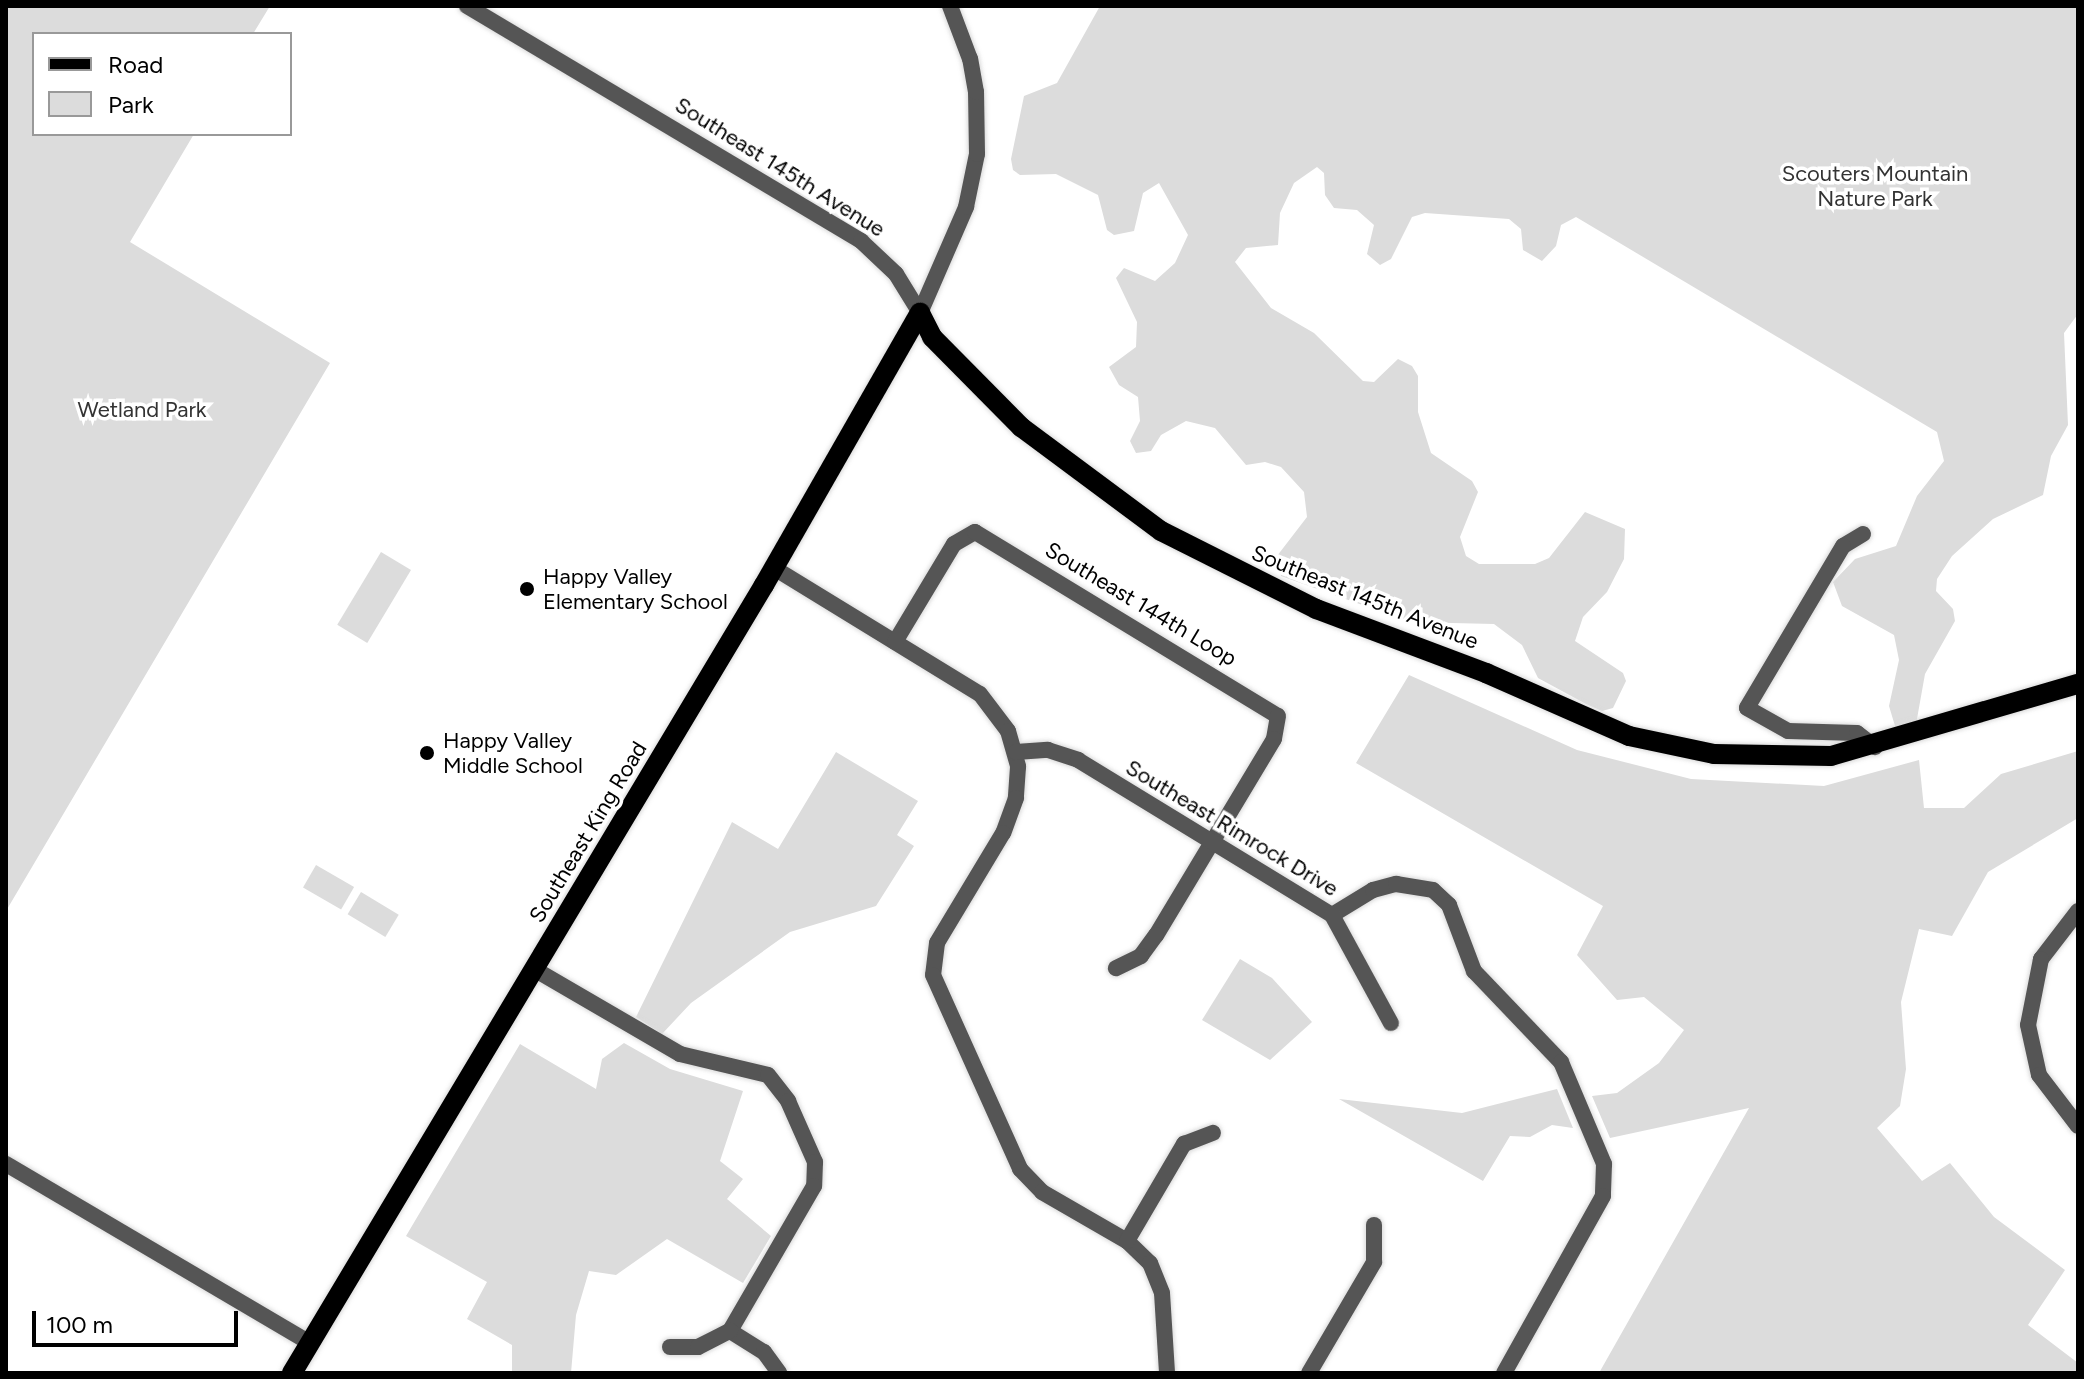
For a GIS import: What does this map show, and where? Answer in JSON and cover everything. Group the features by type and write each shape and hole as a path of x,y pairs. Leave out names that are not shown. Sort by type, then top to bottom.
{"main road":[{"name":"Southeast King Road","path":"292,1373 774,568 920,313"},
{"name":"Southeast 145th Avenue","path":"920,313 932,337 977,385 1069,467 1161,531 1285,595 1486,673 1602,727 1657,744 1788,758 1875,747 2078,684"}],"street":[{"name":"Southeast 145th Avenue","path":"467,6 861,241 896,274 920,313"},
{"path":"920,313 966,207 977,154 970,59 950,6"},
{"name":"Southeast 144th Loop","path":"895,642 954,544 975,532 1265,705 1278,716 1279,727 1213,842"},
{"path":"1863,534 1843,546 1747,708 1788,731 1857,733 1875,747"},
{"path":"774,568 980,694 996,712 1016,752 1018,782 1011,817 937,943 933,975 1020,1169 1042,1192 1127,1241 1158,1275 1167,1373"},
{"name":"Southeast Rimrock Drive","path":"1016,752 1048,750 1078,760 1332,915 1373,890 1396,884 1433,890 1459,920 1474,971 1561,1062 1604,1164 1603,1196 1504,1373"},
{"path":"1116,968 1141,956 1213,842"},
{"path":"2078,911 2041,959 2028,1025 2039,1075 2078,1126"},
{"path":"1332,915 1391,1023"},
{"path":"534,969 680,1054 768,1075 795,1114 815,1162 814,1186 730,1331 698,1347 670,1347"},
{"path":"1127,1241 1184,1144 1213,1133"},
{"path":"6,1164 310,1343"},
{"path":"1309,1373 1374,1262 1374,1225"},
{"path":"730,1331 764,1352 779,1373"}],"green space":[{"name":"Wetland Park","path":"6,6 270,6 254,32 32,32 32,136 193,136 130,242 330,363 6,911"},
{"name":"Scouters Mountain Nature Park","path":"1100,6 2078,6 2078,314 2064,333 2068,425 2051,456 2043,495 1993,519 1952,556 1937,579 1936,591 1953,609 1955,621 1925,674 1915,730 1895,726 1889,706 1899,660 1894,635 1842,606 1833,582 1855,559 1896,546 1917,496 1944,461 1937,432 1576,217 1561,225 1556,246 1542,261 1523,250 1521,229 1509,219 1425,213 1412,217 1391,259 1380,265 1367,254 1374,225 1357,210 1334,208 1325,195 1324,173 1317,167 1294,183 1280,213 1278,245 1246,248 1235,262 1271,308 1314,333 1363,381 1374,382 1398,359 1412,366 1418,376 1418,412 1431,453 1472,481 1478,492 1460,537 1466,556 1479,564 1535,564 1549,558 1585,512 1625,529 1624,559 1607,592 1583,617 1575,641 1623,673 1626,681 1613,708 1602,711 1538,678 1522,645 1494,624 1410,622 1281,576 1277,556 1307,517 1304,492 1281,467 1265,462 1246,465 1215,428 1186,421 1161,435 1151,451 1136,453 1130,441 1140,421 1138,397 1119,385 1109,367 1136,347 1137,322 1116,278 1124,268 1155,281 1175,263 1188,235 1159,183 1143,193 1134,231 1114,235 1107,230 1098,195 1056,174 1020,175 1013,170 1011,159 1024,96 1057,83"},
{"path":"381,552 411,570 367,643 337,625"},
{"path":"1409,675 1577,750 1691,779 1824,786 1919,760 1924,808 1964,808 2001,774 2078,751 2078,818 1988,872 1952,936 1919,929 1901,1002 1906,1069 1900,1106 1877,1128 1922,1181 1950,1163 1994,1217 2065,1270 2028,1325 2078,1363 2078,1373 1599,1373 1749,1108 1610,1138 1592,1096 1617,1093 1659,1063 1684,1030 1644,997 1617,1000 1577,955 1603,906 1356,763"},
{"path":"836,752 918,801 897,835 914,846 876,906 790,932 691,1003 662,1034 636,1017 732,822 778,849"},
{"path":"316,865 354,887 341,910 303,888"},
{"path":"361,892 399,915 385,937 348,914"},
{"path":"1240,959 1272,978 1312,1022 1270,1060 1202,1020"},
{"path":"624,1043 670,1069 743,1091 720,1161 743,1179 727,1199 771,1236 743,1283 667,1239 616,1275 589,1271 576,1315 571,1373 512,1373 512,1345 467,1319 487,1282 406,1236 520,1044 596,1089 602,1059"},
{"path":"1557,1089 1573,1128 1552,1125 1530,1137 1510,1136 1483,1181 1339,1099 1462,1113"}],"place":[{"name":"Happy Valley Elementary School","path":"527,589"},
{"name":"Happy Valley Middle School","path":"427,753"}]}
